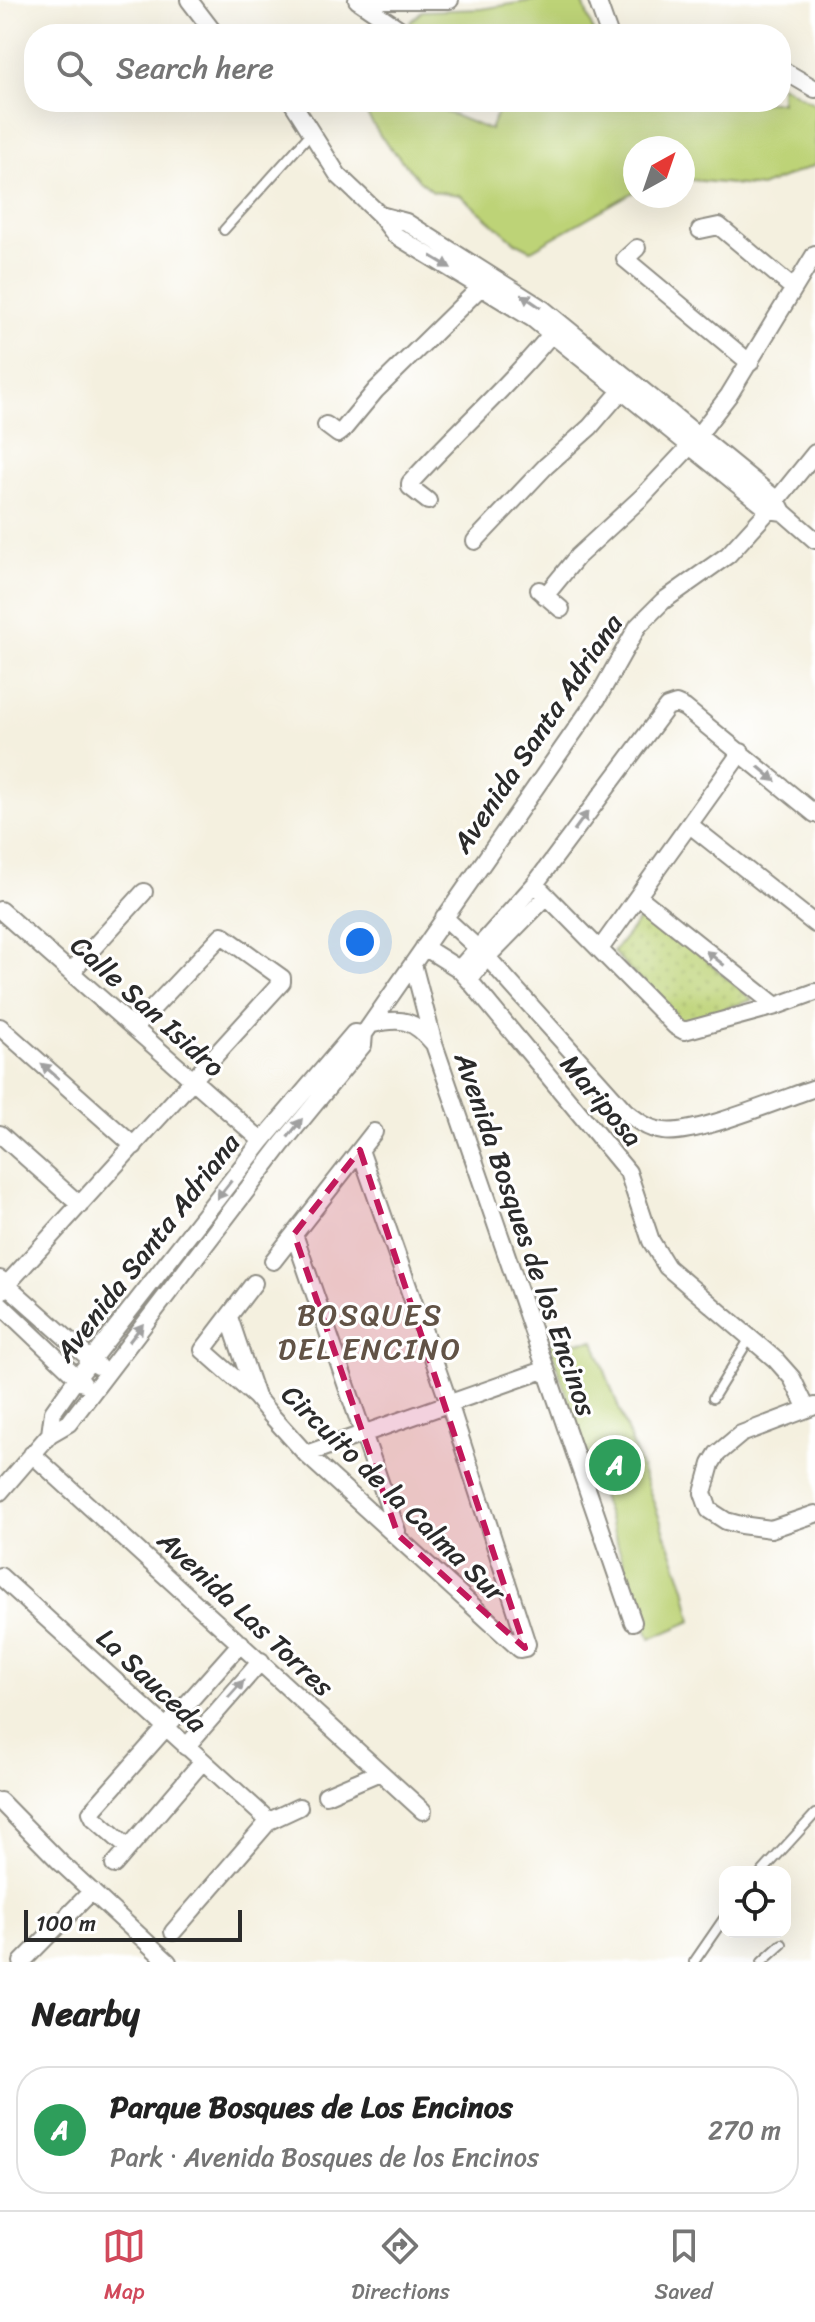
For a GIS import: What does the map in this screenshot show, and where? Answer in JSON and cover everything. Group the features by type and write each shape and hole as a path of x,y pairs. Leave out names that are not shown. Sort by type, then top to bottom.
{"street":[{"path":"189,0 207,24"},
{"path":"357,0 392,24"},
{"path":"372,0 450,0"},
{"path":"597,0 605,24"},
{"path":"791,75 815,89"},
{"path":"299,112 338,175 380,215 406,222 556,328 815,540"},
{"path":"700,230 719,226 793,288"},
{"path":"637,248 625,259 750,363"},
{"path":"561,609 542,593 642,497 694,441 750,363 815,254"},
{"path":"326,425 338,434 342,431 376,390 487,281"},
{"path":"428,501 410,487 410,483 511,380 556,328"},
{"path":"474,539 546,466 590,427 626,385"},
{"name":"Avenida Santa Adriana","path":"0,1492 50,1434 69,1423 305,1115 363,1045 369,1029 444,917 597,699 638,626 663,601 728,555 776,508 815,453"},
{"path":"464,974 541,890 660,714 676,704 741,752 815,814"},
{"path":"600,949 741,752"},
{"path":"690,825 815,924"},
{"path":"541,890 675,1026 684,1031 815,992"},
{"path":"71,972 144,892"},
{"path":"639,897 776,1006"},
{"name":"Calle San Isidro","path":"0,910 262,1141"},
{"path":"444,917 483,953 625,1111 641,1124 659,1131 685,1131 815,1088"},
{"path":"106,1372 2,1286 80,1205 282,982 280,976 222,935 134,1028"},
{"name":"Mariposa","path":"424,947 464,974 628,1172 651,1241 667,1267 776,1360 811,1408"},
{"name":"Avenida Bosques de los Encinos","path":"413,964 434,1044 633,1622"},
{"name":"Avenida Bosques de los Encinos","path":"369,1029 399,1019 424,1032 434,1044"},
{"path":"0,1027 134,1146"},
{"name":"Avenida Santa Adriana","path":"50,1434 53,1412 90,1360 262,1141 354,1033 369,1029"},
{"path":"273,1261 374,1132"},
{"path":"0,1134 80,1205"},
{"path":"360,1150 449,1403"},
{"path":"294,1234 398,1535"},
{"path":"254,1283 203,1350 256,1397"},
{"path":"0,1304 92,1390"},
{"name":"Circuito de la Calma Sur","path":"229,1317 256,1397 306,1454 520,1649 525,1648 527,1644 449,1403"},
{"path":"306,1454 544,1370"},
{"path":"811,1408 741,1434 730,1442 711,1464 703,1493 709,1510 726,1521 741,1525 771,1529 815,1514"},
{"name":"Avenida Las Torres","path":"32,1454 423,1811"},
{"name":"La Sauceda","path":"0,1576 269,1821"},
{"path":"128,1848 91,1812 241,1643"},
{"path":"186,1747 261,1661"},
{"path":"114,1865 202,1762"},
{"path":"326,1795 380,1772"},
{"path":"173,1932 269,1821 299,1807"},
{"path":"3,1809 168,1962"},
{"path":"22,1962 92,1891"}],"lane":[{"path":"224,230 312,132"},
{"path":"713,1398 750,1338"},
{"path":"767,1866 815,1814"},
{"path":"696,1962 719,1926"},
{"path":"762,1962 782,1944"}],"highlighted area":[{"path":"360,1150 525,1648 398,1535 294,1234"}],"green space":[{"path":"536,0 582,0 590,24 410,22 422,11 481,9"},
{"path":"791,91 815,104 815,165 761,187 695,180 695,136 623,136 623,198 531,250 515,242 460,195 433,191 418,179 381,137 365,112 446,112 490,130 497,112 791,112"},
{"path":"648,909 752,1000 679,1023 613,952"},
{"path":"594,1341 685,1587 692,1621 650,1639 549,1343"}],"place":[{"name":"Parque Bosques de Los Encinos","path":"615,1465"}],"district":[{"name":"BOSQUES DEL ENCINO","path":"370,1332"}]}
